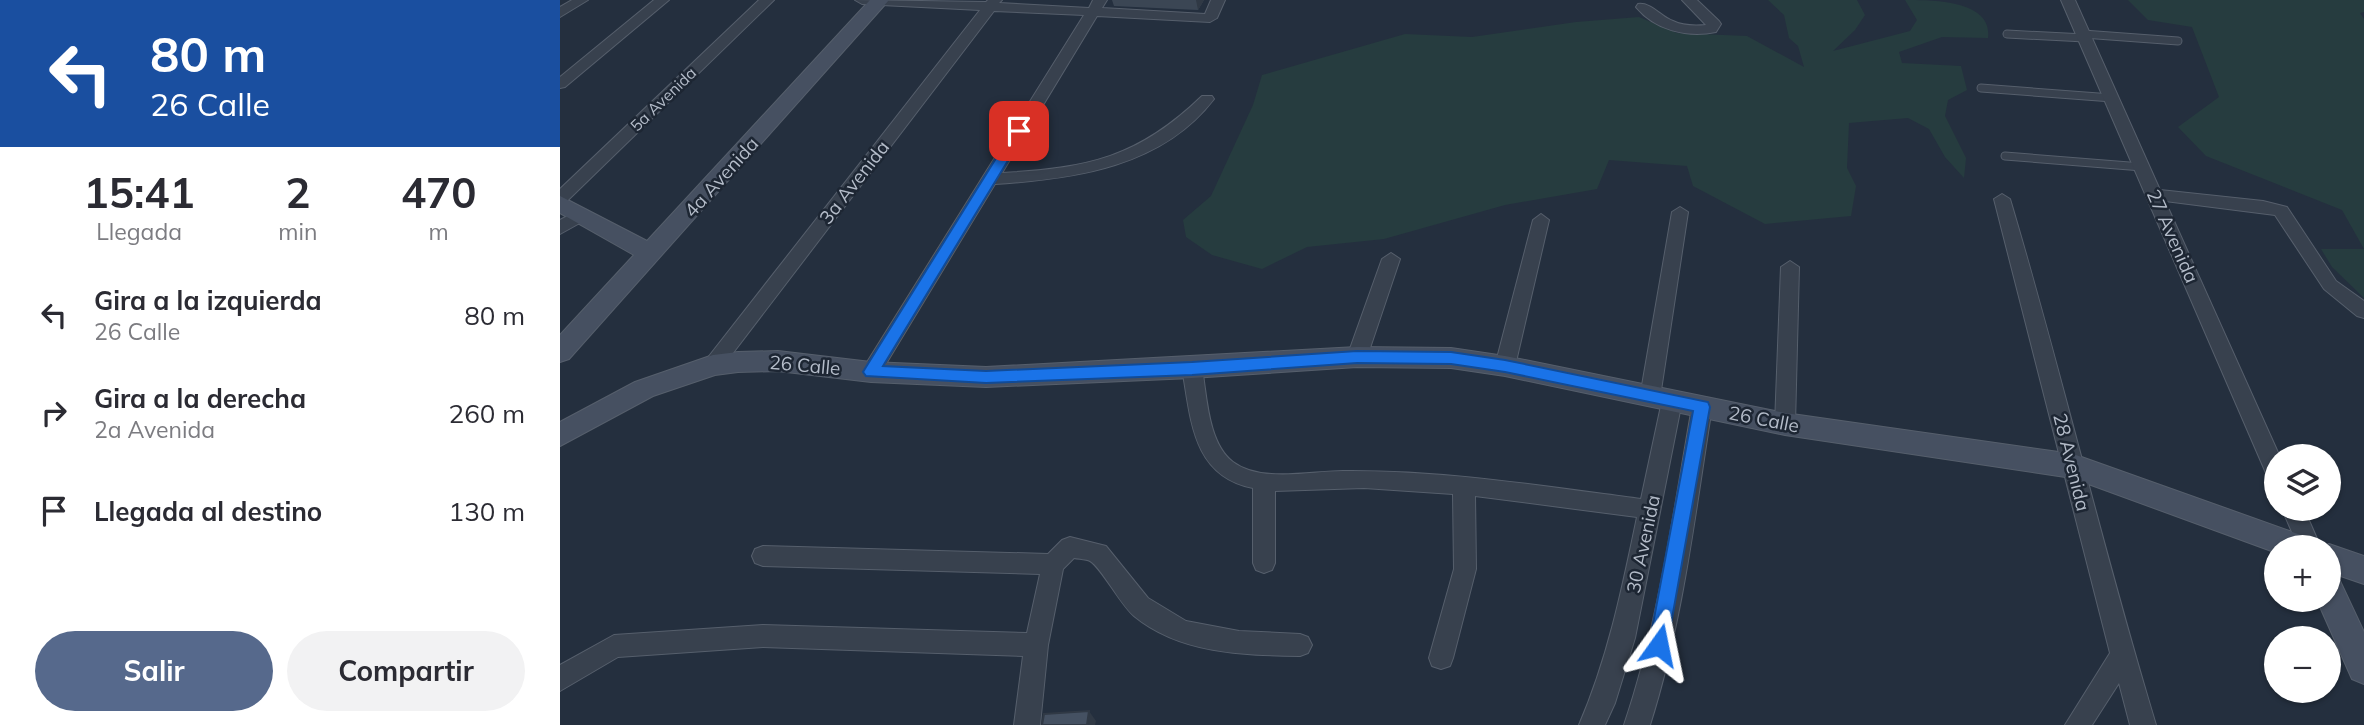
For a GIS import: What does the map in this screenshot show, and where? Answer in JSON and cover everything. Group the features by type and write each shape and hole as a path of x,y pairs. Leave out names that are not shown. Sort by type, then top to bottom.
{"street":[{"path":"560,12 582,0"},
{"path":"560,84 662,0"},
{"name":"5a Avenida","path":"560,201 766,0"},
{"path":"874,0 1096,6 1210,18 1218,0"},
{"name":"4a Avenida","path":"560,352 652,254 874,0"},
{"path":"1643,7 1654,19 1679,29 1711,29 1714,24 1689,0"},
{"name":"27 Avenida","path":"2068,0 2264,444"},
{"name":"3a Avenida","path":"713,365 993,3"},
{"path":"872,372 1096,6"},
{"path":"990,178 1054,175 1090,170 1122,159 1155,144 1176,130 1207,99"},
{"path":"2154,195 2263,206 2281,211 2330,285 2364,311"},
{"name":"28 Avenida","path":"2002,199 2031,295 2122,656 2143,725"},
{"path":"560,201 652,254"},
{"name":"30 Avenida","path":"1592,725 1603,703 1623,638 1651,510 1680,212"},
{"path":"560,228 581,215"},
{"path":"1505,366 1541,220"},
{"path":"1357,357 1391,259"},
{"path":"1784,424 1790,267"},
{"name":"26 Calle","path":"560,435 644,389 713,365 778,361 872,372 986,377 1192,369 1357,357 1451,358 1505,366 1784,424 2073,466 2265,535"},
{"path":"1192,369 1206,435 1214,455 1223,467 1237,475 1264,482 1339,479 1464,485 1651,510"},
{"name":"30 Avenida","path":"1637,725 1650,689 1664,623 1702,407"},
{"path":"1264,482 1264,563"},
{"path":"1441,658 1465,569 1464,485"},
{"path":"1027,725 1036,645 1052,564 1070,547 1098,553 1144,610 1193,636 1242,643 1300,645"},
{"path":"762,556 1052,564"},
{"path":"2341,562 2364,570"},
{"path":"2339,612 2364,668"},
{"path":"560,680 614,646 763,636 1036,645"},
{"path":"2078,725 2122,656"}],"lane":[{"path":"2007,34 2178,41"},
{"path":"1981,88 2112,98"},
{"path":"2005,156 2142,167"}],"green space":[{"path":"1768,0 1857,0 1865,15 1855,30 1833,51 1910,31 1917,20 1905,0 1944,2 1971,9 1981,16 1987,25 1988,38 1942,37 1899,52 1902,63 1961,66 1967,90 1948,100 1945,116 1966,158 1964,178 1945,157 1929,129 1908,118 1849,123 1847,168 1856,186 1851,216 1765,224 1693,186 1687,166 1609,160 1597,189 1505,205 1384,239 1307,247 1262,269 1212,255 1186,237 1183,220 1211,196 1253,105 1262,75 1405,34 1472,37 1576,22 1639,17 1677,33 1747,36 1804,67 1798,46 1789,38 1784,15"},
{"path":"2128,0 2364,0 2364,12 2360,13 2364,19 2364,249 2342,210 2206,156 2178,127 2219,97 2192,27 2148,20"},
{"path":"2321,249 2364,249 2364,298 2332,267"}],"building":[{"path":"1089,711 1087,725 1042,725 1044,714"}],"route":[{"path":"1019,131 872,372 986,377 1192,369 1357,357 1451,358 1505,366 1702,407 1682,531 1659,645"}]}
